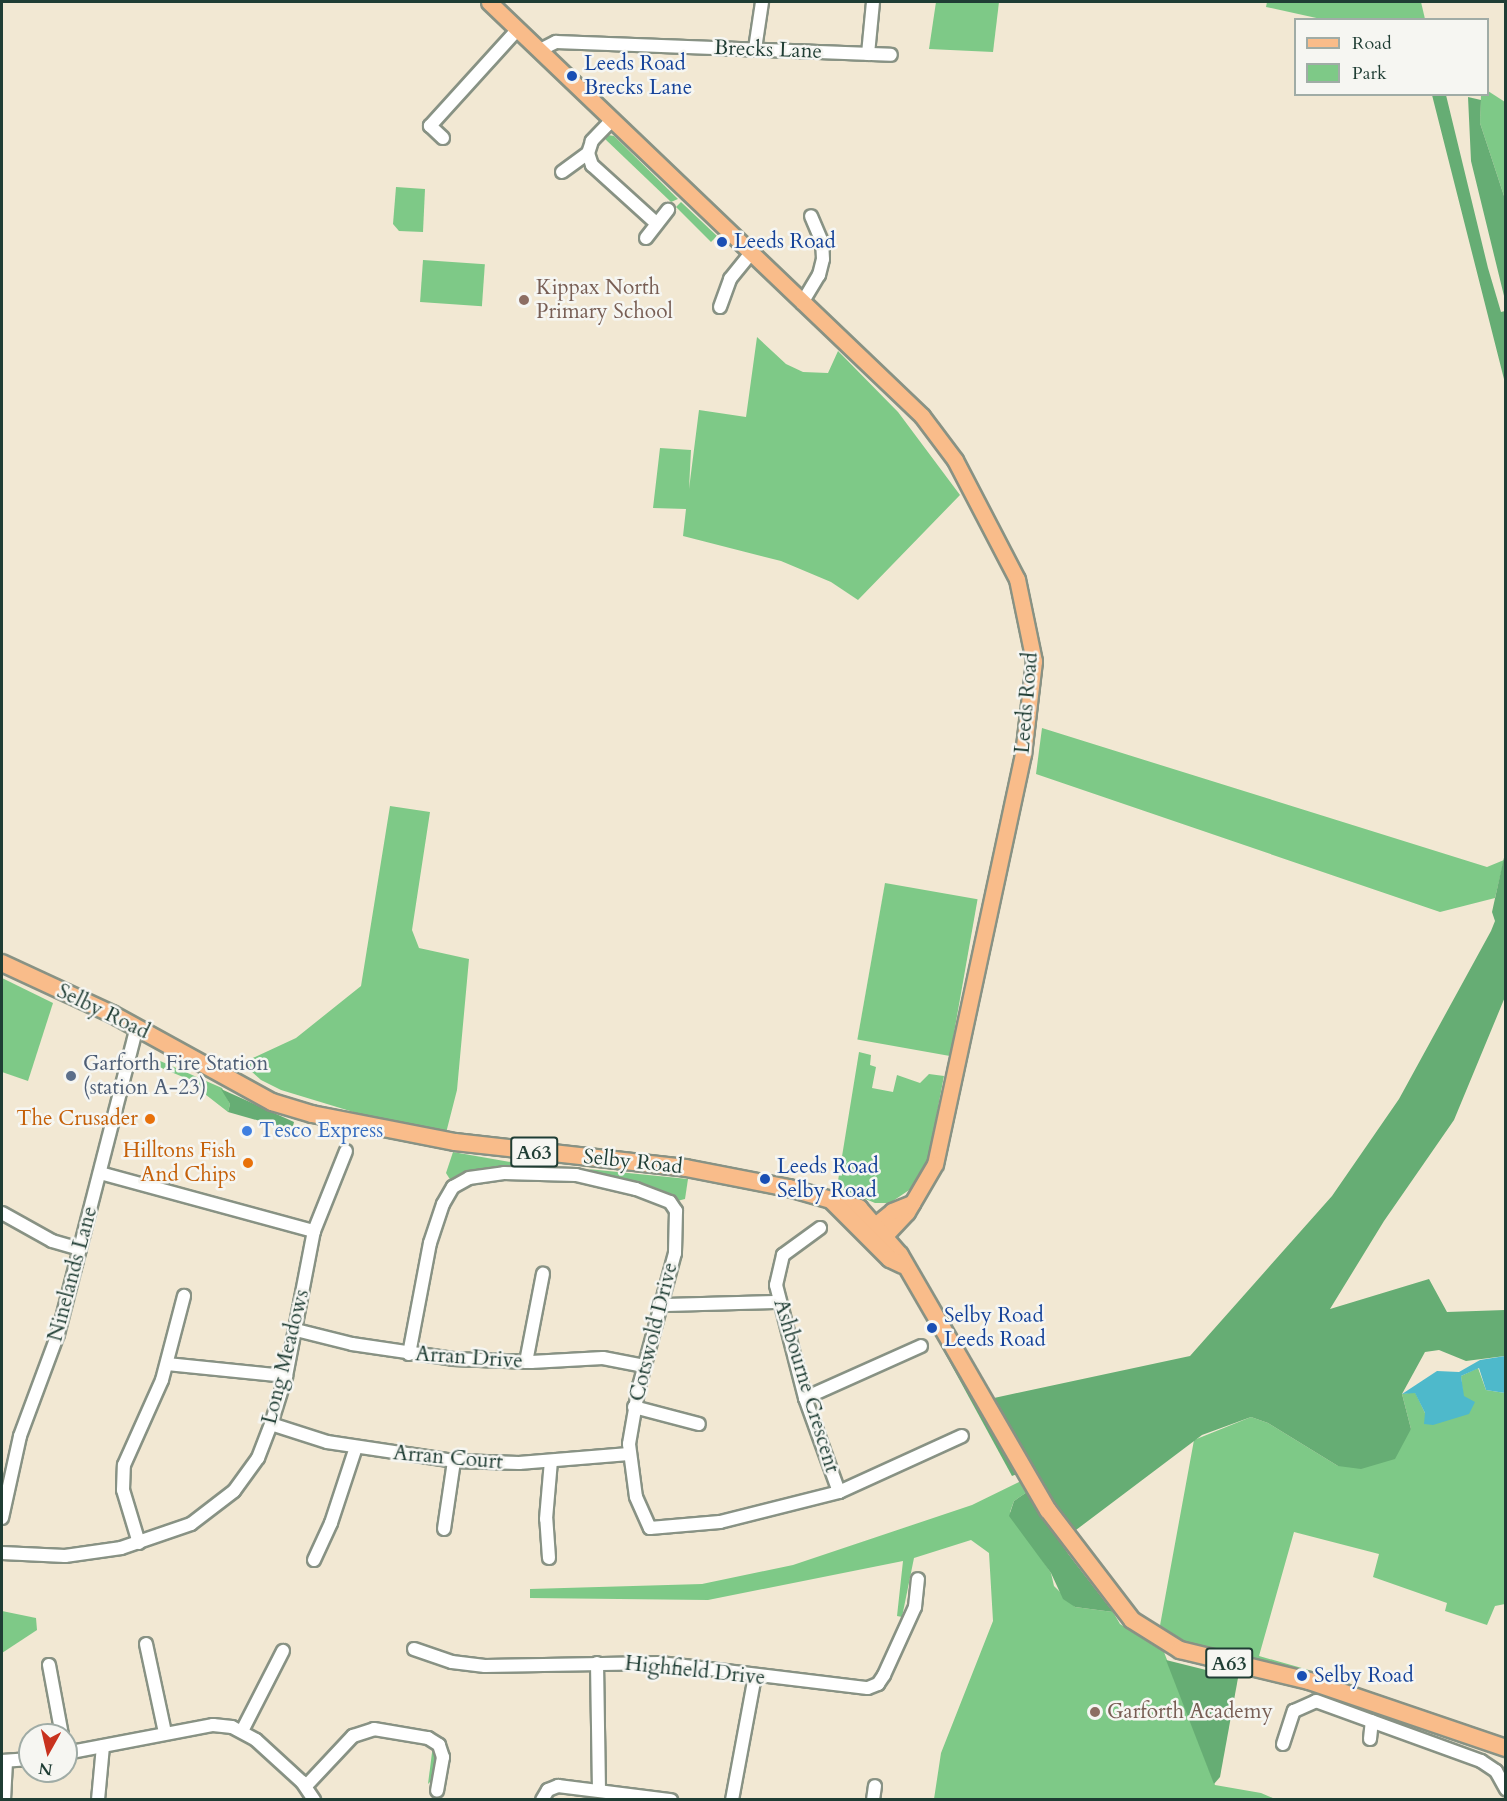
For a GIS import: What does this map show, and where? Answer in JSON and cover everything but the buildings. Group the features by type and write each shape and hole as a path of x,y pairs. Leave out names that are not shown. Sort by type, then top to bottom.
{"highway":[{"name":"Selby Road","path":"2,963 137,1027 257,1094 312,1114 465,1144 686,1168 859,1208 890,1259 903,1265 950,1338 1048,1510 1121,1608 1143,1629 1167,1644 1210,1659 1318,1683 1506,1748"}],"main road":[{"name":"Leeds Road","path":"489,2 922,416 955,460 1013,570 1032,643 1033,680 1023,754 936,1158 926,1185 912,1203 896,1208 876,1234"}],"street":[{"path":"755,49 762,2"},
{"path":"868,54 873,2"},
{"path":"443,138 430,126 518,29"},
{"name":"Brecks Lane","path":"540,51 556,42 891,55"},
{"path":"562,172 588,153 592,141 611,121"},
{"path":"588,153 592,165 656,223"},
{"path":"646,238 668,210"},
{"path":"802,303 819,275 823,259 822,242 811,216"},
{"path":"720,307 730,279 750,254"},
{"name":"Ninelands Lane","path":"2,1517 20,1436 58,1334 137,1027"},
{"name":"Long Meadows","path":"2,1553 84,1555 139,1543 191,1524 224,1500 251,1469 271,1424 286,1376 314,1231 346,1151"},
{"name":"Cotswold Drive","path":"409,1354 424,1264 443,1204 453,1187 482,1175 526,1172 576,1175 616,1183 670,1202 676,1212 677,1235 663,1305 634,1407 629,1454 644,1520 655,1530 720,1522 839,1492 962,1436"},
{"path":"100,1173 314,1231"},
{"path":"2,1213 52,1241 80,1249"},
{"name":"Ashbourne Crescent","path":"820,1228 788,1248 779,1262 776,1277 778,1302 806,1398 839,1492"},
{"path":"526,1362 543,1274"},
{"path":"139,1543 123,1490 124,1465 167,1365 184,1296"},
{"path":"663,1305 778,1302"},
{"name":"Arran Drive","path":"296,1330 409,1354 526,1362 603,1358 644,1366"},
{"path":"806,1398 921,1346"},
{"path":"167,1365 286,1376"},
{"path":"634,1407 699,1424"},
{"name":"Arran Court","path":"271,1424 356,1447 454,1461 552,1461 629,1454"},
{"path":"314,1560 345,1486 356,1447"},
{"path":"444,1529 454,1461"},
{"path":"549,1558 546,1519 552,1461"},
{"name":"Highfield Drive","path":"414,1649 452,1662 485,1666 597,1663 675,1664 839,1687 873,1687 882,1680 915,1607 918,1579"},
{"path":"146,1644 165,1733"},
{"path":"242,1731 283,1651"},
{"path":"597,1663 599,1788"},
{"path":"49,1665 60,1723"},
{"path":"732,1800 755,1676"},
{"path":"1283,1744 1289,1718 1308,1702 1324,1703 1481,1761 1496,1771 1506,1789"},
{"path":"1370,1739 1372,1721"},
{"path":"78,1751 213,1725 242,1731 306,1786 314,1800"},
{"path":"306,1786 353,1736 374,1729 434,1741 442,1757 437,1790"},
{"path":"98,1800 103,1746"},
{"path":"4,1761 4,1800"},
{"path":"542,1800 548,1790 558,1786 599,1788 671,1800"},
{"path":"873,1800 875,1786"}],"green space":[{"path":"936,2 999,2 993,52 929,49"},
{"path":"1267,2 1421,2 1425,18 1316,18 1266,7"},
{"path":"1489,92 1505,102 1505,199 1480,123 1481,96 1489,96"},
{"path":"1432,96 1446,96 1488,268 1501,312 1505,311 1505,383"},
{"path":"1468,97 1481,100 1480,123 1505,199 1505,300 1471,161"},
{"path":"608,135 614,136 678,199 671,202 604,138"},
{"path":"396,187 425,189 423,232 399,231 393,224"},
{"path":"681,202 717,236 711,242 676,207"},
{"path":"423,260 485,264 482,306 420,302"},
{"path":"757,337 786,364 803,372 828,373 838,351 898,412 960,495 858,600 831,582 781,561 683,536 686,509 653,508 660,448 691,450 689,489 699,410 746,417"},
{"path":"1042,728 1487,867 1504,860 1495,898 1440,912 1036,774"},
{"path":"390,806 430,812 412,930 419,948 469,959 457,1090 446,1133 383,1121 281,1090 261,1080 242,1063 296,1038 361,986"},
{"path":"1505,853 1505,997 1454,1120 1384,1221 1330,1309 1429,1279 1447,1312 1505,1310 1505,1356 1466,1361 1439,1350 1425,1352 1402,1394 1411,1429 1395,1459 1361,1469 1338,1466 1268,1423 1251,1417 1202,1435 1072,1533 994,1398 1190,1356 1332,1196 1399,1099 1491,931 1495,921 1492,912"},
{"path":"885,883 978,899 950,1056 857,1040"},
{"path":"2,978 53,1003 28,1081 2,1072"},
{"path":"859,1052 871,1055 870,1065 876,1067 872,1088 893,1092 897,1075 920,1083 929,1074 944,1076 927,1165 915,1186 890,1203 875,1203 837,1187"},
{"path":"151,1057 222,1088 230,1104 228,1112 183,1077 145,1061"},
{"path":"221,1089 294,1122 292,1130 228,1112 230,1104"},
{"path":"453,1152 522,1164 484,1169 451,1181 446,1173"},
{"path":"588,1169 688,1179 685,1199 677,1201"},
{"path":"918,1304 936,1333 1017,1474 1012,1476"},
{"path":"1478,1368 1486,1390 1505,1393 1505,1604 1495,1606 1487,1625 1445,1611 1447,1603 1373,1577 1379,1554 1294,1532 1259,1656 1330,1676 1191,1646 1159,1631 1194,1440 1251,1417 1268,1423 1338,1466 1411,1429 1402,1394 1415,1392 1425,1413 1463,1396 1461,1376"},
{"name":"Garforth Academy","path":"1021,1481 1027,1492 1014,1501 1010,1512 1051,1573 1054,1586 1075,1607 1113,1612 1120,1624 1164,1652 1215,1785 1261,1793 1275,1799 934,1799 941,1753 993,1621 989,1553 971,1540 914,1558 902,1617 897,1616 903,1561 708,1600 530,1598 530,1589 702,1584 793,1565 972,1505"},
{"path":"1027,1492 1069,1555 1113,1612 1075,1607 1063,1599 1051,1573 1009,1516 1014,1501"},
{"path":"2,1611 36,1618 37,1630 2,1653"},
{"path":"1166,1660 1238,1678 1220,1777 1214,1784"},
{"path":"433,1745 438,1752 434,1778 428,1784"}],"water":[{"path":"1505,1356 1505,1393 1486,1390 1479,1368 1461,1376 1464,1396 1475,1402 1469,1414 1433,1425 1424,1424 1425,1413 1415,1393 1402,1394 1437,1371 1459,1372 1480,1360"}],"place":[{"name":"Leeds Road Brecks Lane","path":"572,76"},
{"name":"Leeds Road","path":"722,242"},
{"name":"Kippax North Primary School","path":"524,300"},
{"name":"Garforth Fire Station (station A-23)","path":"71,1076"},
{"name":"The Crusader","path":"150,1119"},
{"name":"Tesco Express","path":"247,1131"},
{"name":"Hilltons Fish And Chips","path":"248,1163"},
{"name":"Leeds Road Selby Road","path":"765,1179"},
{"name":"Selby Road Leeds Road","path":"932,1328"},
{"name":"Selby Road","path":"1302,1676"},
{"name":"Garforth Academy","path":"1095,1712"}]}
